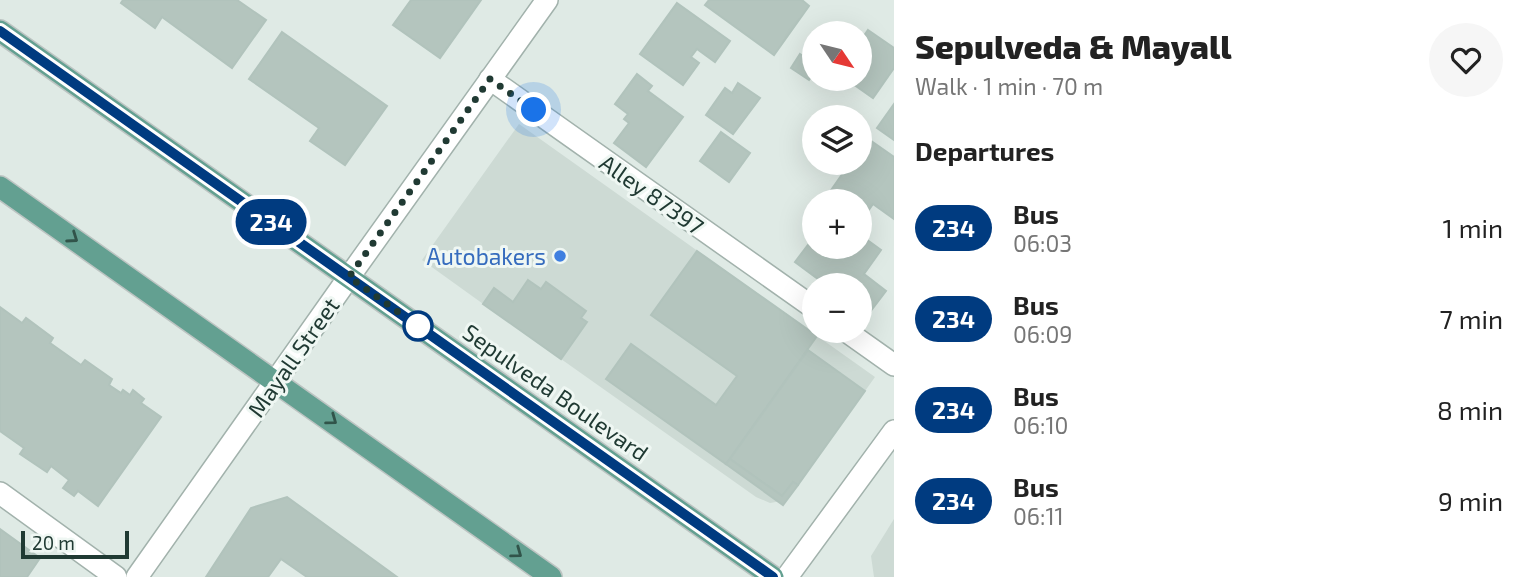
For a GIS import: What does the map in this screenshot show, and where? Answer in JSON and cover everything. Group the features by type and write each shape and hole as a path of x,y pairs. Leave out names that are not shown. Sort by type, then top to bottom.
{"main road":[{"name":"Sepulveda Boulevard","path":"0,31 773,577"},
{"path":"0,187 551,577"}],"street":[{"name":"Mayall Street","path":"137,577 547,0"},
{"name":"Alley 87397","path":"490,79 802,300"},
{"path":"863,343 894,365"},
{"path":"788,577 894,431"},
{"path":"0,493 116,577"}],"shaded area":[{"path":"519,124 802,325 802,343 827,343 875,377 798,485 781,501 770,503 756,497 561,359 587,322 581,318 586,311 545,283 514,326 422,260"},
{"path":"894,519 894,577 874,577 871,556"}],"building":[{"path":"123,0 237,0 266,20 232,68 162,17 155,28 121,3"},
{"path":"411,0 481,0 440,58 393,25"},
{"path":"709,0 802,0 809,6 774,55 705,5"},
{"path":"677,3 730,41 715,62 697,49 691,57 699,63 683,85 640,54"},
{"path":"282,32 387,106 345,165 310,141 319,128 249,79"},
{"path":"872,33 894,48 894,68 873,98 863,91 872,91"},
{"path":"800,54 802,55 802,75 791,68"},
{"path":"637,74 652,86 648,91 683,117 646,167 614,143 629,123 624,119 628,114 615,104"},
{"path":"738,83 760,98 733,134 706,115 725,88 732,93"},
{"path":"894,104 894,140 877,128"},
{"path":"721,132 750,153 729,182 700,161"},
{"path":"872,142 894,157 894,219 872,205 872,189 832,189 842,175 872,175"},
{"path":"872,243 881,250 865,273 810,273 795,262 802,253 802,259 872,259"},
{"path":"697,251 802,325 802,343 812,343 726,464 606,379 631,344 716,405 737,376 651,315"},
{"path":"528,280 541,289 546,282 586,311 581,318 587,322 561,359 483,304 494,288 513,302"},
{"path":"872,280 886,291 872,309"},
{"path":"0,307 22,323 26,318 53,338 50,343 81,365 85,360 112,379 109,385 121,393 123,390 130,395 133,390 144,399 141,403 161,417 98,506 78,491 74,496 63,488 69,480 51,466 47,472 20,454 24,448 0,431"},
{"path":"808,350 865,391 798,485 793,482 782,496 730,459"},
{"path":"730,459 782,496 793,482 798,485 783,505 726,464"},
{"path":"287,497 397,577 307,577 281,559 268,577 206,577 251,508"},
{"path":"0,529 40,558 27,577 0,577"}],"bus line":[{"name":"234","path":"0,31 773,577"}],"place":[{"name":"Autobakers","path":"560,256"}],"route":[{"path":"418,326 349,277 490,79 534,110"}]}
